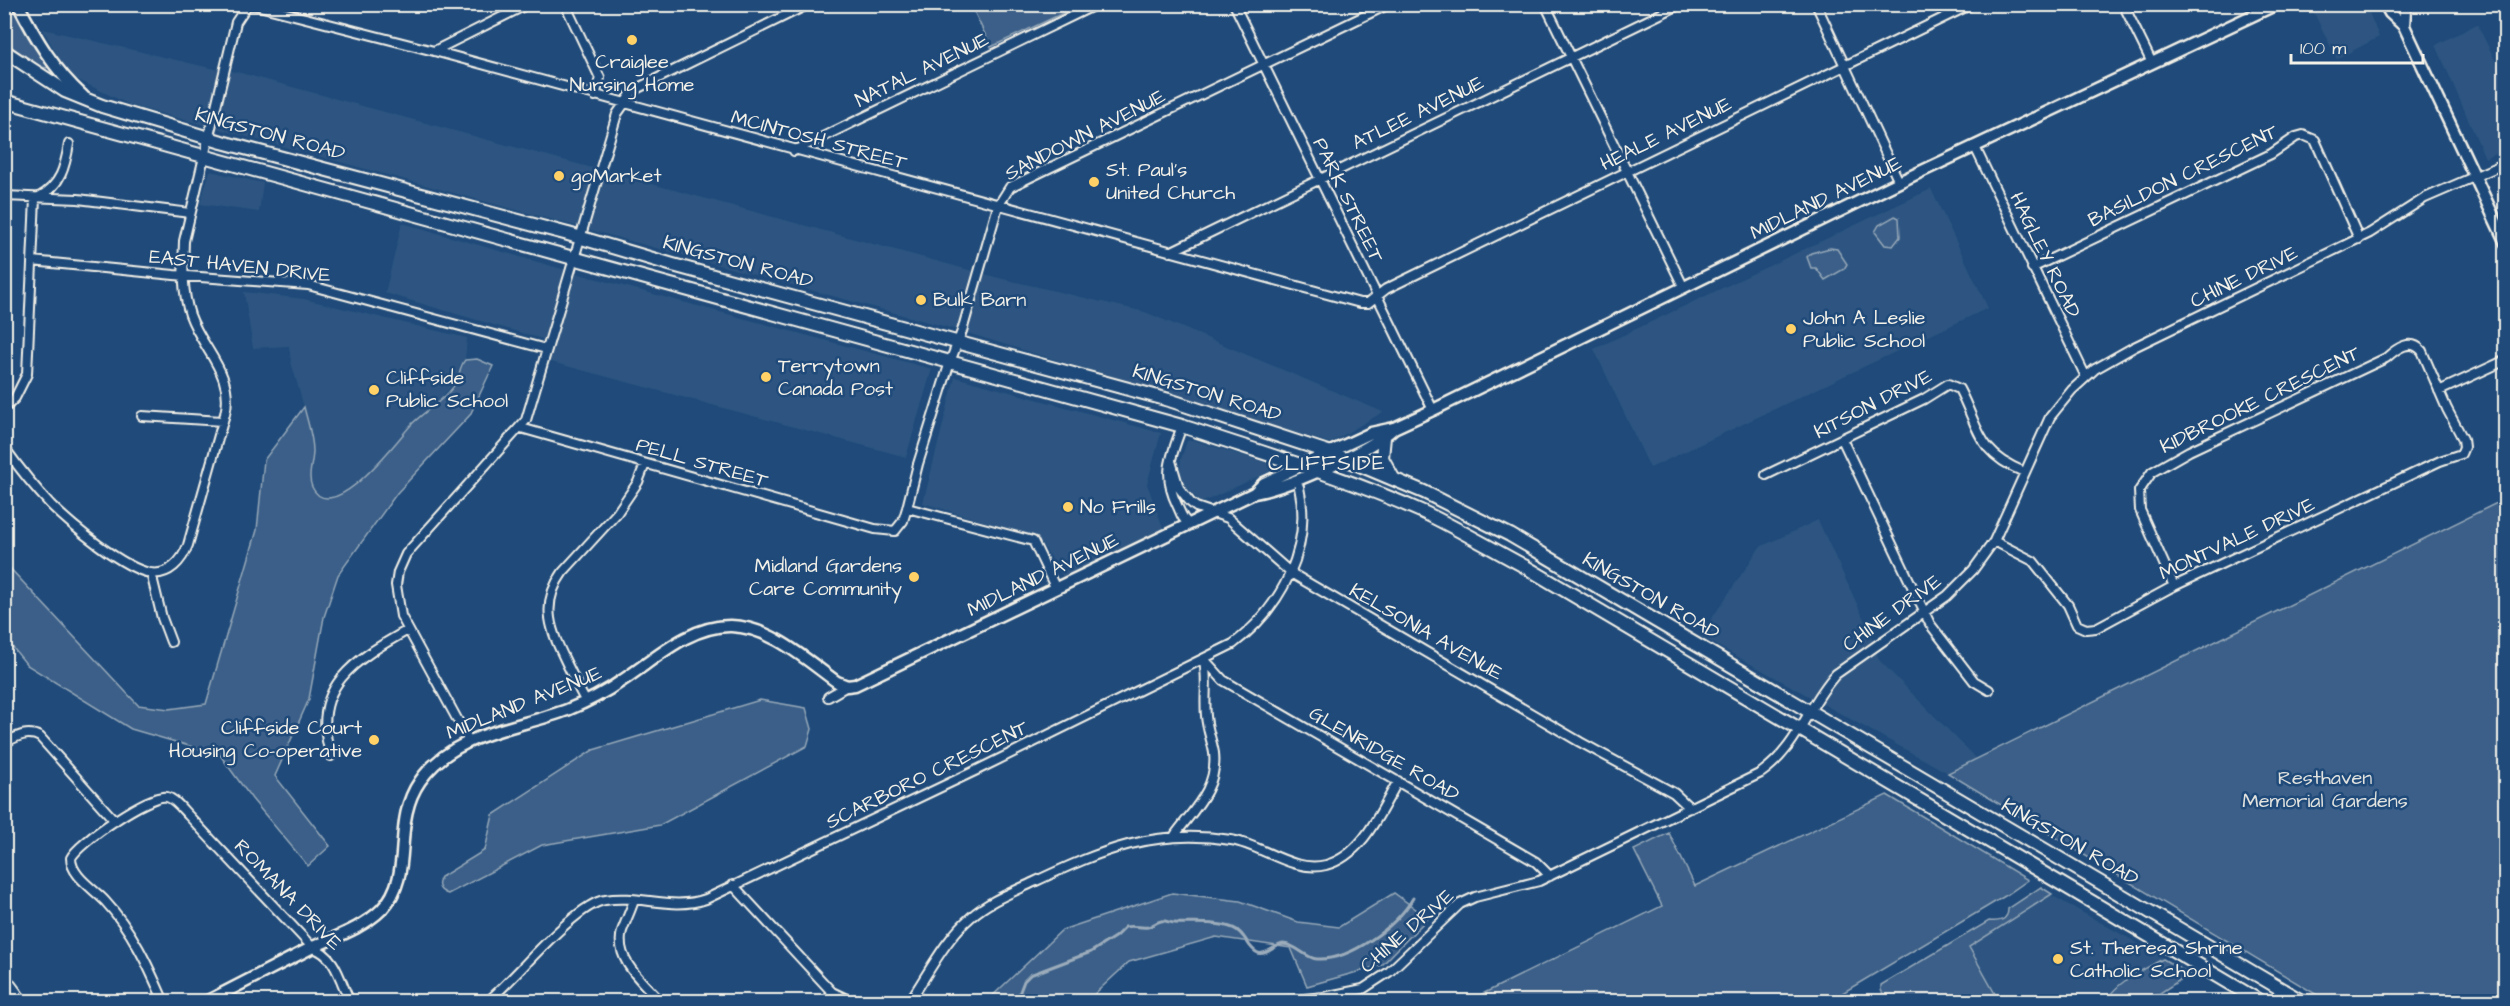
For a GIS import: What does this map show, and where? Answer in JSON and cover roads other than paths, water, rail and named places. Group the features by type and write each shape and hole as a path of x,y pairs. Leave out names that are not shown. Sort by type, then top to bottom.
{"main road":[{"name":"KINGSTON ROAD","path":"4,51 65,91 102,106 208,138 1169,400 1331,453 1394,479 1510,535 2303,1002"},
{"name":"KINGSTON ROAD","path":"6,101 1182,426 1317,471 1423,513 1504,555 2261,1002"},
{"path":"1384,437 1382,458 1394,479"}],"street":[{"path":"18,4 50,60 67,82 87,100"},
{"path":"4,447 29,482 52,507 115,555 151,573 176,566 186,552 228,399 220,369 198,335 190,315 183,276 184,241 236,22 249,4"},
{"name":"MCINTOSH STREET","path":"249,4 434,51 1353,303 1368,303 1377,297"},
{"path":"434,51 528,4"},
{"path":"565,4 600,78 595,96"},
{"path":"469,741 408,630 398,603 396,585 401,563 419,539 521,428 530,411 546,349 617,114 623,103 634,90 809,4"},
{"name":"NATAL AVENUE","path":"794,151 1097,4"},
{"name":"PARK STREET","path":"1234,4 1318,180 1433,410"},
{"name":"SANDOWN AVENUE","path":"875,529 895,531 907,508 998,206 1010,187 1389,4"},
{"path":"1545,4 1684,288"},
{"name":"ATLEE AVENUE","path":"1170,252 1681,4"},
{"path":"1816,4 1899,182"},
{"name":"HEALE AVENUE","path":"1377,297 1386,289 1972,4"},
{"path":"2123,4 2152,63"},
{"name":"MIDLAND AVENUE","path":"1254,493 1264,483 1371,433 1394,428 1433,410 1899,182 2277,4"},
{"path":"2385,4 2390,13 2404,26 2505,243"},
{"path":"2402,4 2404,26"},
{"name":"BASILDON CRESCENT","path":"2032,268 2271,154 2296,137 2303,135 2314,140 2359,239"},
{"path":"35,198 51,190 62,176 69,144"},
{"name":"HAGLEY ROAD","path":"1975,147 2086,377"},
{"name":"CHINE DRIVE","path":"1273,1002 1323,997 1363,989 1389,972 1460,904 1475,897 1524,886 1550,876 1761,773 1783,754 1800,730 1825,686 1836,674 1925,612 1966,579 1994,541 2050,417 2086,377 2134,347 2386,225 2425,198 2505,163"},
{"path":"4,196 78,199 190,213"},
{"path":"4,409 15,398 27,374 35,198"},
{"name":"EAST HAVEN DRIVE","path":"32,261 183,276 308,285 546,349"},
{"name":"KIDBROOKE CRESCENT","path":"2174,586 2145,525 2138,500 2139,491 2145,480 2161,466 2410,344 2417,345 2422,351 2439,391"},
{"path":"2439,391 2505,360"},
{"name":"KITSON DRIVE","path":"1766,475 1924,399 1944,385 1950,384 1959,389 1971,419 1989,451 2000,461 2024,472"},
{"name":"MONTVALE DRIVE","path":"1994,541 2033,561 2068,605 2074,620 2082,628 2096,628 2174,586 2440,461 2461,454 2464,447 2463,439 2439,391"},
{"path":"142,416 222,421"},
{"path":"1182,426 1171,461 1168,486 1182,518 1190,524"},
{"name":"PELL STREET","path":"521,428 875,529"},
{"name":"MIDLAND AVENUE","path":"828,697 1212,512 1254,493 1273,490 1317,471 1384,437 1394,428"},
{"path":"1842,439 1930,624 1974,681 1989,690"},
{"name":"KELSONIA AVENUE","path":"1171,461 1176,480 1184,496 1196,507 1228,518 1291,573 1580,742 1674,793 1690,808"},
{"path":"586,702 550,624 551,596 560,577 629,496 645,464"},
{"name":"SCARBORO CRESCENT","path":"487,1002 590,904 603,900 634,900 674,905 693,903 1233,644 1248,633 1276,601 1291,573 1302,530 1299,486"},
{"path":"907,508 1033,542 1056,589"},
{"path":"151,573 162,618 171,642"},
{"name":"MIDLAND AVENUE","path":"206,1002 372,917 391,897 400,874 402,829 413,793 424,775 438,760 469,741 586,702 688,637 720,626 750,628 770,636 837,682 847,686"},
{"path":"331,756 326,742 324,724 333,690 362,656 408,630"},
{"path":"1175,835 1210,788 1213,774 1214,756 1206,718 1207,675 1204,659"},
{"name":"GLENRIDGE ROAD","path":"1204,659 1223,680 1536,862 1550,876"},
{"path":"4,743 22,734 34,734 40,737 115,821 78,848 71,858 71,864 75,872 105,900 134,939 164,1002"},
{"path":"898,1002 910,1000 957,931 971,917 995,900 1108,849 1175,835 1234,840 1261,848 1293,863 1310,867 1328,864 1351,852 1362,842 1398,781"},
{"name":"ROMANA DRIVE","path":"115,821 152,799 164,796 172,799 313,948 325,952 350,1002"},
{"path":"733,885 832,992 853,1002"},
{"path":"634,900 620,941 622,953 628,966 661,1002"},
{"path":"4,975 24,1002"}],"waterway":[{"path":"1016,1002 1024,981 1030,975 1091,952 1116,936 1125,927 1148,927 1163,921 1219,924 1237,930 1251,948 1261,954 1283,944 1292,946 1313,958 1330,958 1358,948 1371,940 1396,920 1413,898"}],"place":[{"name":"Craiglee Nursing Home","path":"632,40"},
{"name":"goMarket","path":"559,176"},
{"name":"St. Paul's United Church","path":"1094,182"},
{"name":"Bulk Barn","path":"921,300"},
{"name":"John A Leslie Public School","path":"1791,329"},
{"name":"Terrytown Canada Post","path":"766,377"},
{"name":"Cliffside Public School","path":"374,390"},
{"name":"No Frills","path":"1068,507"},
{"name":"Midland Gardens Care Community","path":"914,577"},
{"name":"Cliffside Court Housing Co-operative","path":"374,740"},
{"name":"St. Theresa Shrine Catholic School","path":"2058,959"}],"district":[{"name":"CLIFFSIDE","path":"1327,463"}],"park label":[{"name":"Resthaven Memorial Gardens","path":"2325,790"}]}
